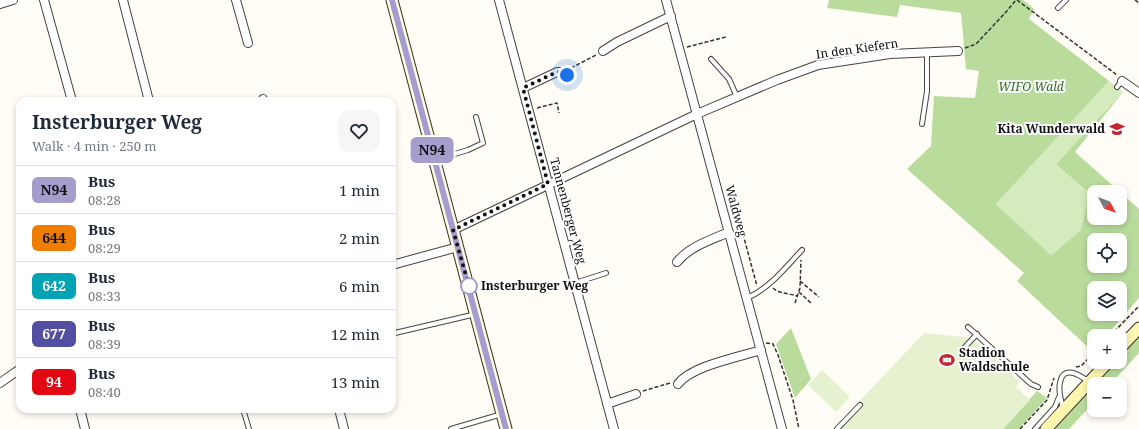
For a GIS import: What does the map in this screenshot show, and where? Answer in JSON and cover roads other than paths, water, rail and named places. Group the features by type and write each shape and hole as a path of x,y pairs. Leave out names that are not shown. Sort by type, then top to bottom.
{"main road":[{"path":"392,0 506,429"},
{"path":"1127,341 1139,328"},
{"path":"1094,377 1101,369"},
{"path":"1046,429 1087,384"}],"street":[{"path":"0,4 13,0"},
{"path":"44,0 71,97"},
{"path":"123,0 148,97"},
{"path":"236,0 248,43"},
{"name":"Tannenberger Weg","path":"499,0 614,429"},
{"name":"Waldweg","path":"666,0 749,297 760,350 782,429"},
{"path":"603,51 617,42 671,16"},
{"name":"In den Kiefern","path":"697,114 777,80 818,65 890,54 958,52"},
{"path":"523,88 557,72 564,74"},
{"path":"1120,84 1139,93"},
{"path":"453,230 697,114"},
{"path":"677,262 691,249 730,232"},
{"path":"396,264 458,247"},
{"path":"678,384 687,375 699,369 760,350"},
{"path":"0,383 16,372"},
{"path":"607,404 636,394"},
{"path":"81,413 85,429"},
{"path":"340,413 342,428"}],"lane":[{"path":"1058,8 1066,0"},
{"path":"922,124 927,91 927,53"},
{"path":"711,59 729,79 737,97"},
{"path":"435,160 468,150 483,143 476,117"},
{"path":"565,244 570,243 582,247"},
{"path":"749,297 757,294 769,285 802,250"},
{"path":"575,283 606,273"},
{"path":"396,333 476,314"},
{"path":"968,327 1031,384 1038,387"},
{"path":"964,348 977,334"},
{"path":"1034,429 1055,407 1059,400 1060,382 1064,375 1071,372 1078,374 1087,381"},
{"path":"1060,392 1063,411"},
{"path":"837,429 860,405"},
{"path":"244,413 249,429"},
{"path":"451,429 502,414"}],"place":[{"name":"Kita Wunderwald","path":"1117,129"},
{"name":"Insterburger Weg","path":"469,286"},
{"name":"Stadion Waldschule","path":"947,360"}],"park label":[{"name":"WIFO Wald","path":"1031,87"}]}
